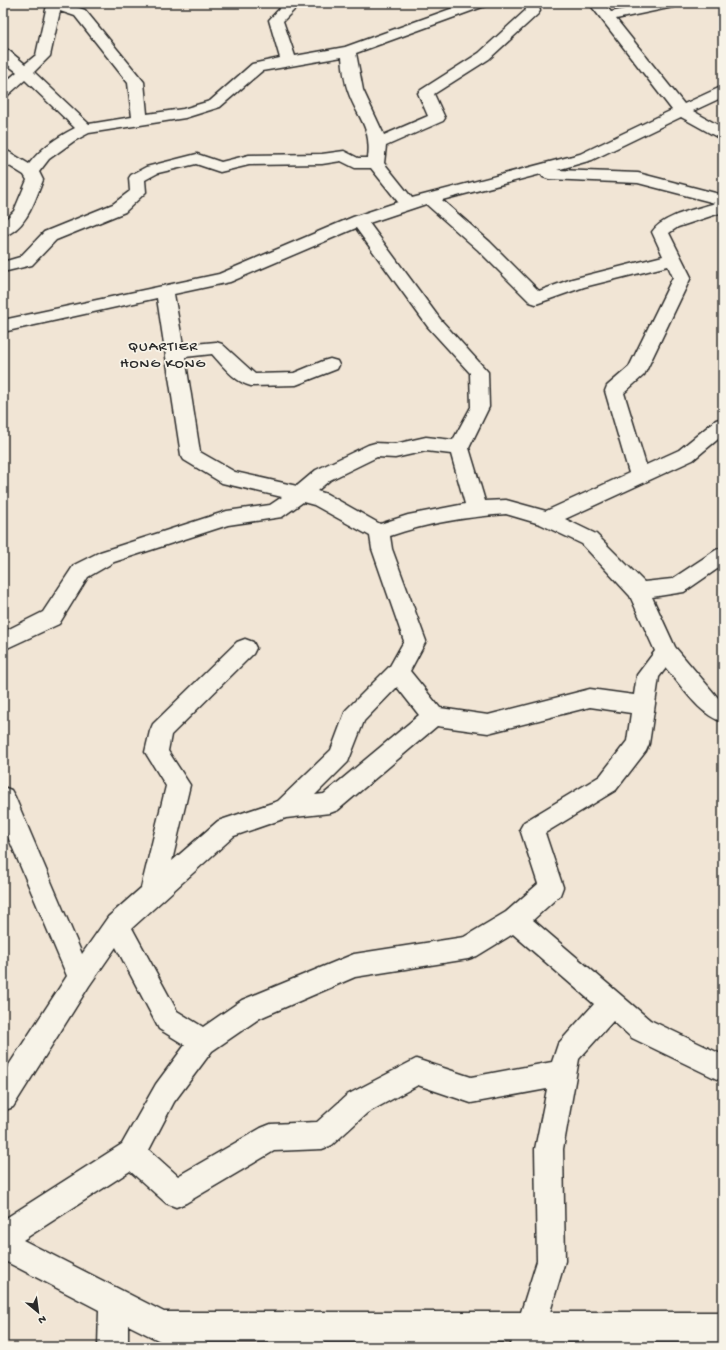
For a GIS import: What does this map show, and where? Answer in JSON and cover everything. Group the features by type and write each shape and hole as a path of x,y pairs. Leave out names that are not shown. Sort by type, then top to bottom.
{"street":[{"path":"3,92 43,56 54,3 80,13 136,82 140,120"},
{"path":"288,3 290,7 276,20 289,62"},
{"path":"31,172 44,156 68,138 85,129 185,113 215,104 257,67 348,51 480,3"},
{"path":"378,144 436,118 426,93 484,56 533,11 531,3"},
{"path":"596,3 681,111 723,134"},
{"path":"607,17 673,3"},
{"path":"348,51 355,90 376,133 378,144 376,163 408,204"},
{"path":"3,53 26,72 85,129"},
{"path":"3,326 224,278 359,221 408,204 586,158 723,91"},
{"path":"3,155 31,172 36,180 22,213 3,231"},
{"path":"3,267 26,261 50,236 119,208 138,192 137,178 152,170 197,159 220,167 249,160 322,159 344,156 355,163 376,163"},
{"path":"526,173 638,178 723,200"},
{"path":"429,198 458,221 490,250 536,298 578,283 673,259"},
{"path":"640,476 614,391 637,371 682,277 660,232 672,223 723,206"},
{"path":"359,221 434,323 479,372 480,407 459,448 477,509"},
{"path":"165,291 191,455 229,478 320,498 370,528 380,532 408,522 477,509 506,507 547,519 589,539 639,591 666,652 711,705 723,714"},
{"path":"174,352 216,348 251,380 296,379 330,364"},
{"path":"547,519 686,455 723,425"},
{"path":"3,642 51,618 81,570 107,557 227,518 274,512 300,494 323,475 375,450 395,451 426,444 459,448"},
{"path":"286,808 340,755 354,716 398,672 415,641 382,549 380,532"},
{"path":"639,591 677,586 723,555"},
{"path":"152,895 178,785 156,752 160,731 245,648"},
{"path":"3,1236 132,1154 165,1093 203,1042 251,1009 354,966 468,948 515,920 551,887 532,829 608,783 638,744 648,676 666,652"},
{"path":"398,672 433,716 488,724 590,698 643,705"},
{"path":"3,1098 80,978 117,926 226,828 286,808 330,803 433,716"},
{"path":"3,797 80,978"},
{"path":"515,920 612,1003 641,1030 723,1069"},
{"path":"117,926 168,1020 203,1042"},
{"path":"528,1337 550,1261 549,1149 567,1053 612,1003"},
{"path":"132,1154 176,1193 271,1138 322,1135 357,1104 416,1072 472,1090 563,1073"},
{"path":"3,1245 162,1327 528,1337 723,1327"},
{"path":"113,1347 114,1302"}],"district":[{"name":"QUARTIER HONG KONG","path":"163,354"}]}
